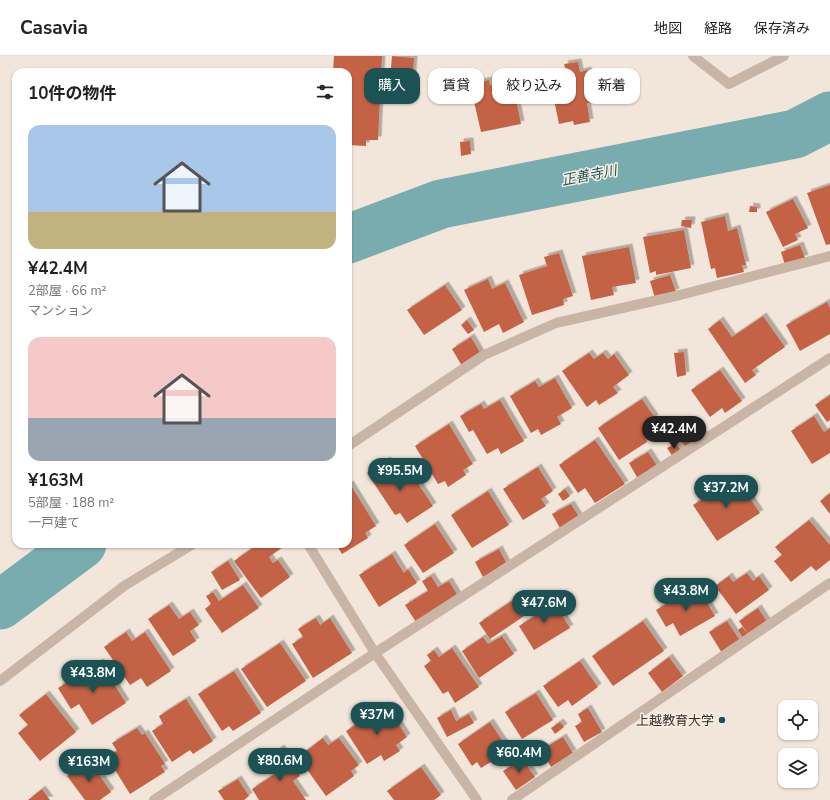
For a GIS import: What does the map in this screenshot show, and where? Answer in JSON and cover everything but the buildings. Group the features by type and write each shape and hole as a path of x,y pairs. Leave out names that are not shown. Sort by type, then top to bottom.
{"street":[{"path":"693,56 729,84 784,56"},
{"path":"352,443 484,355 556,323 680,295 830,256"},
{"path":"154,800 375,653 830,358"},
{"path":"0,681 124,586 186,548"},
{"path":"310,548 375,653 477,800"},
{"path":"512,800 830,583"}],"waterway":[{"name":"正善寺川","path":"352,237 441,204 795,134 830,116"},
{"name":"正善寺川","path":"0,605 77,548"}],"place":[{"name":"上越教育大学","path":"722,720"}]}
